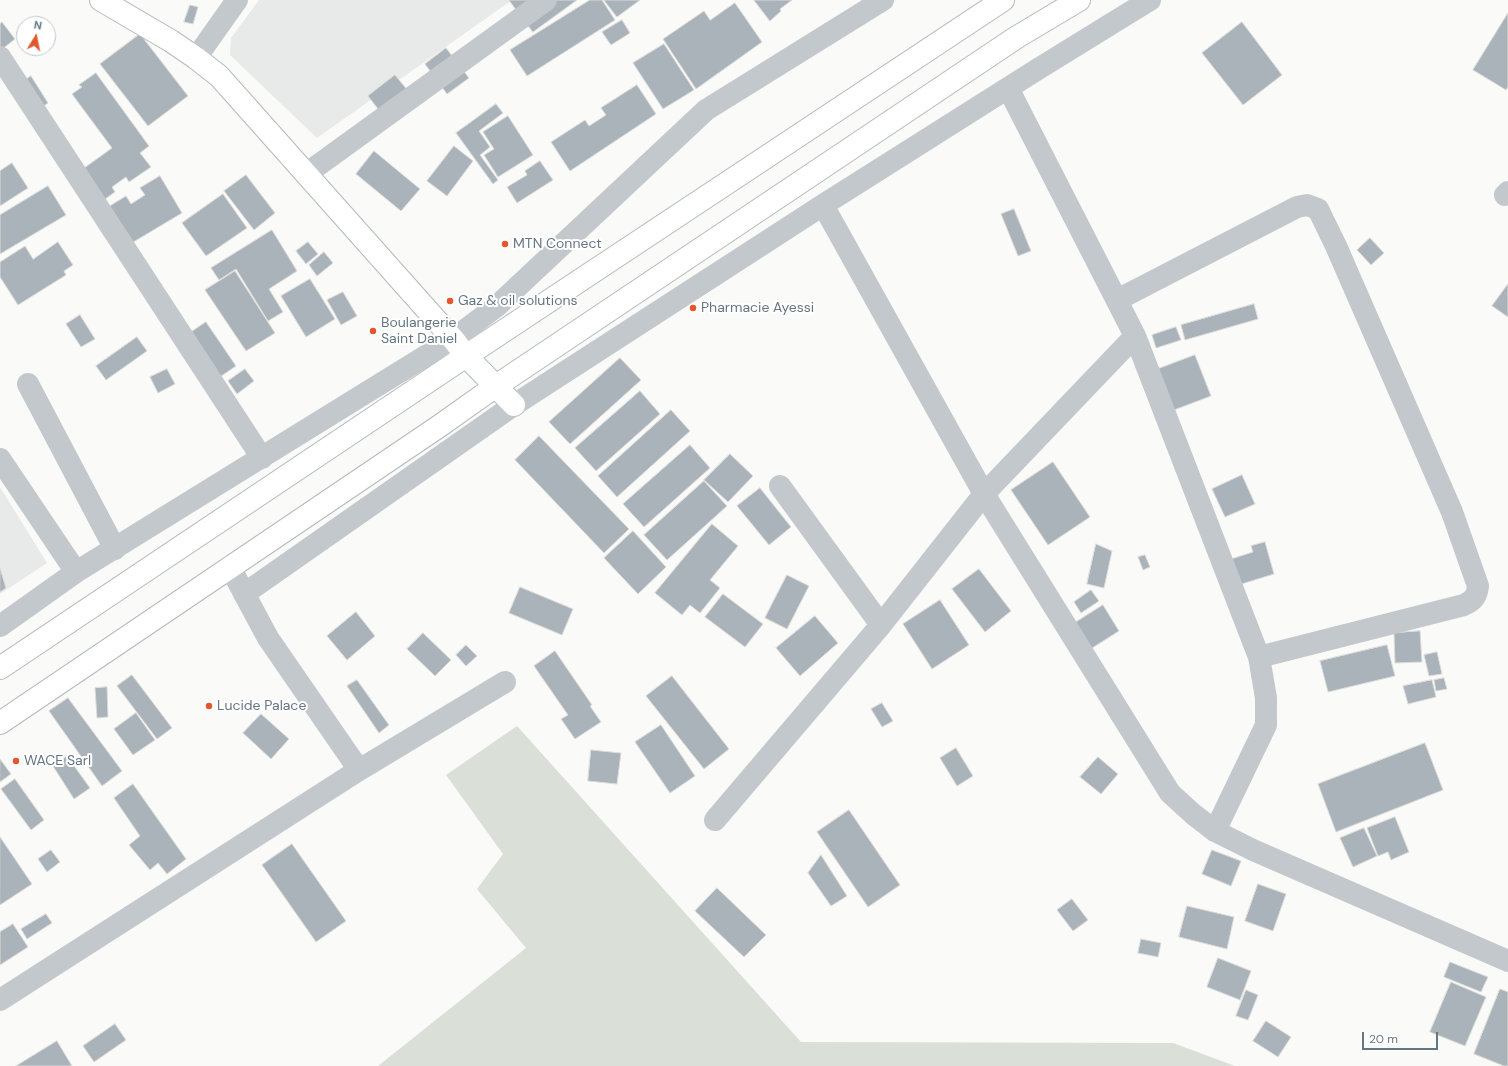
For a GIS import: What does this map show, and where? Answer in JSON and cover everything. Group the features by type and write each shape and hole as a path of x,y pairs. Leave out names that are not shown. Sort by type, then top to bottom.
{"main road":[{"path":"101,0 171,41 196,58 218,76 453,338 466,356 514,405"},
{"path":"0,668 466,356 1003,0"},
{"path":"0,723 438,427 496,386 1017,37 1079,0"}],"street":[{"path":"196,58 237,0"},
{"path":"306,174 546,0"},
{"path":"0,626 76,572 262,458 453,338 497,306 706,110 883,0"},
{"path":"244,594 514,405 823,205 1150,0"},
{"path":"0,57 262,458"},
{"path":"1008,88 1135,336 1259,657 1266,698 1266,725 1215,831"},
{"path":"823,205 984,494 1170,793 1192,814 1215,831 1253,850 1508,961"},
{"path":"1117,300 1297,207 1307,205 1318,209 1336,246 1452,512 1478,586 1477,594 1473,601 1464,605 1259,657"},
{"path":"715,820 881,625 984,494 1135,336"},
{"path":"28,384 115,549"},
{"path":"0,459 76,572"},
{"path":"780,486 881,625"},
{"path":"230,567 268,638 359,770"},
{"path":"0,1000 359,770 505,682"}],"shaded area":[{"path":"259,0 512,0 317,138 230,55 231,38"},
{"path":"0,487 47,563 0,594"},
{"path":"517,726 801,1042 1173,1043 1235,1066 378,1066 526,948 477,889 503,854 446,775"}],"building":[{"path":"509,0 577,0 533,32"},
{"path":"590,0 602,0 615,20 527,76 510,50"},
{"path":"604,0 640,0 617,17"},
{"path":"754,0 792,0 780,9 781,11 770,21"},
{"path":"735,3 762,42 696,89 663,39 704,11 710,20"},
{"path":"190,5 198,7 193,24 184,22"},
{"path":"1508,13 1508,87 1506,90 1473,70"},
{"path":"622,20 630,33 611,45 602,32"},
{"path":"2,22 15,39 1,50 0,24"},
{"path":"1242,22 1282,75 1243,105 1202,53"},
{"path":"140,34 188,96 148,126 100,64"},
{"path":"664,44 694,90 663,109 633,63"},
{"path":"446,48 469,78 447,94 425,64"},
{"path":"96,73 149,146 140,153 151,167 129,182 126,177 112,187 115,192 91,209 69,179 112,148 72,94 82,87 79,85"},
{"path":"395,75 409,92 382,114 368,96"},
{"path":"31,76 48,103 34,112 17,86"},
{"path":"637,85 656,114 570,171 551,142 585,120 589,126 606,115 601,108"},
{"path":"496,104 503,113 479,131 490,147 480,155 498,180 493,184 456,133"},
{"path":"508,116 533,155 498,177 484,155 494,149 483,132"},
{"path":"454,146 473,161 447,196 427,181"},
{"path":"374,151 420,189 401,211 356,174"},
{"path":"540,161 553,180 517,203 507,187 527,175 525,171"},
{"path":"12,163 28,188 0,206 0,171"},
{"path":"246,175 275,213 254,230 224,191"},
{"path":"160,176 182,213 125,247 103,210 126,196 131,204 145,195 140,188"},
{"path":"48,186 66,215 0,254 0,215"},
{"path":"223,194 247,228 206,256 182,223"},
{"path":"1014,209 1031,251 1018,256 1001,214"},
{"path":"272,230 297,271 269,289 283,312 268,321 236,269 219,280 211,268"},
{"path":"1370,238 1384,253 1371,265 1357,250"},
{"path":"58,242 73,265 64,271 66,275 18,305 0,277 0,262 25,246 33,259"},
{"path":"308,242 318,254 306,264 296,251"},
{"path":"324,252 333,263 317,276 309,265"},
{"path":"235,271 275,333 246,351 205,290"},
{"path":"310,279 335,319 306,337 281,296"},
{"path":"1508,284 1508,317 1492,306"},
{"path":"343,292 357,316 341,325 327,300"},
{"path":"1254,304 1258,319 1185,340 1181,325"},
{"path":"80,315 95,339 81,347 66,324"},
{"path":"206,322 236,366 208,385 178,341"},
{"path":"1176,327 1181,340 1156,348 1152,335"},
{"path":"137,337 147,351 106,380 96,366"},
{"path":"1195,355 1211,396 1166,413 1150,372"},
{"path":"620,358 641,380 570,444 549,422"},
{"path":"167,369 175,384 158,393 150,377"},
{"path":"245,369 254,381 237,394 228,381"},
{"path":"640,391 660,414 596,471 575,448"},
{"path":"671,410 690,431 617,497 598,476"},
{"path":"539,436 629,529 604,553 515,460"},
{"path":"690,445 710,468 644,527 623,504"},
{"path":"730,454 753,476 728,502 704,480"},
{"path":"1053,462 1090,517 1048,545 1011,490"},
{"path":"1242,475 1255,504 1225,517 1212,489"},
{"path":"704,481 727,506 667,560 644,535"},
{"path":"760,488 791,527 769,545 737,506"},
{"path":"712,524 738,546 710,580 720,588 700,613 690,605 682,615 655,593"},
{"path":"633,531 666,567 638,594 604,558"},
{"path":"1265,542 1274,574 1235,586 1228,560 1253,552 1251,546"},
{"path":"1096,544 1112,551 1104,588 1087,584"},
{"path":"1145,555 1150,567 1143,570 1138,557"},
{"path":"0,568 6,588 0,592"},
{"path":"979,569 1011,611 985,632 952,589"},
{"path":"787,575 809,586 787,629 765,618"},
{"path":"520,587 573,609 562,635 509,613"},
{"path":"1091,590 1099,601 1081,613 1074,602"},
{"path":"723,594 763,624 745,647 705,617"},
{"path":"940,600 969,645 932,669 903,624"},
{"path":"1103,605 1119,631 1089,650 1073,624"},
{"path":"356,612 375,636 347,660 327,636"},
{"path":"815,616 838,643 800,676 776,648"},
{"path":"1420,631 1422,662 1395,663 1394,633"},
{"path":"423,633 451,660 435,676 407,649"},
{"path":"466,645 477,656 466,666 456,655"},
{"path":"1387,645 1395,676 1328,692 1320,661"},
{"path":"555,651 592,705 590,706 601,722 575,739 561,719 568,715 534,666"},
{"path":"1437,652 1442,674 1429,676 1424,655"},
{"path":"132,675 172,728 157,739 117,686"},
{"path":"672,676 729,749 704,769 646,696"},
{"path":"1444,678 1447,689 1436,691 1434,680"},
{"path":"357,680 389,725 379,733 347,686"},
{"path":"1432,680 1436,697 1408,704 1403,686"},
{"path":"107,687 108,717 97,718 95,688"},
{"path":"68,698 122,771 102,786 49,711"},
{"path":"882,703 893,721 882,727 871,709"},
{"path":"136,713 155,740 133,755 114,729"},
{"path":"261,714 289,739 271,759 243,733"},
{"path":"661,725 695,776 670,793 635,742"},
{"path":"1425,743 1443,790 1336,832 1318,784"},
{"path":"956,748 973,776 957,786 940,758"},
{"path":"591,750 621,753 617,784 588,781"},
{"path":"67,756 90,788 74,799 53,766"},
{"path":"1098,757 1118,774 1101,794 1080,777"},
{"path":"0,759 11,774 0,782"},
{"path":"15,779 44,820 31,830 1,789"},
{"path":"133,784 186,859 167,874 158,863 150,870 129,845 140,836 114,798"},
{"path":"849,810 900,885 868,907 817,832"},
{"path":"1395,817 1409,852 1391,860 1388,852 1378,856 1367,828"},
{"path":"1364,828 1377,856 1353,867 1340,838"},
{"path":"0,837 32,884 0,905"},
{"path":"292,844 346,921 316,942 262,865"},
{"path":"51,850 60,862 47,872 38,859"},
{"path":"1212,850 1241,861 1231,886 1202,874"},
{"path":"821,855 847,896 831,906 808,873"},
{"path":"1258,884 1286,894 1273,931 1245,921"},
{"path":"717,888 766,935 744,957 695,911"},
{"path":"1072,899 1088,920 1073,931 1057,910"},
{"path":"1187,906 1234,917 1227,949 1179,937"},
{"path":"46,914 52,923 27,939 21,929"},
{"path":"13,924 28,947 0,965 0,932"},
{"path":"1141,939 1161,943 1158,957 1138,953"},
{"path":"1218,958 1251,971 1240,1000 1207,987"},
{"path":"1450,962 1488,977 1481,992 1444,977"},
{"path":"1451,982 1486,997 1465,1046 1430,1032"},
{"path":"1500,989 1508,992 1508,1066 1504,1066 1474,1054"},
{"path":"1246,990 1258,995 1248,1020 1236,1016"},
{"path":"1266,1021 1291,1037 1278,1057 1253,1041"},
{"path":"115,1024 126,1040 94,1062 83,1046"},
{"path":"57,1041 72,1066 16,1066"}],"place":[{"name":"MTN Connect","path":"505,244"},
{"name":"Gaz & oil solutions","path":"450,301"},
{"name":"Pharmacie Ayessi","path":"693,308"},
{"name":"Boulangerie Saint Daniel","path":"373,331"},
{"name":"Lucide Palace","path":"209,706"},
{"name":"WACE Sarl","path":"16,761"}]}
